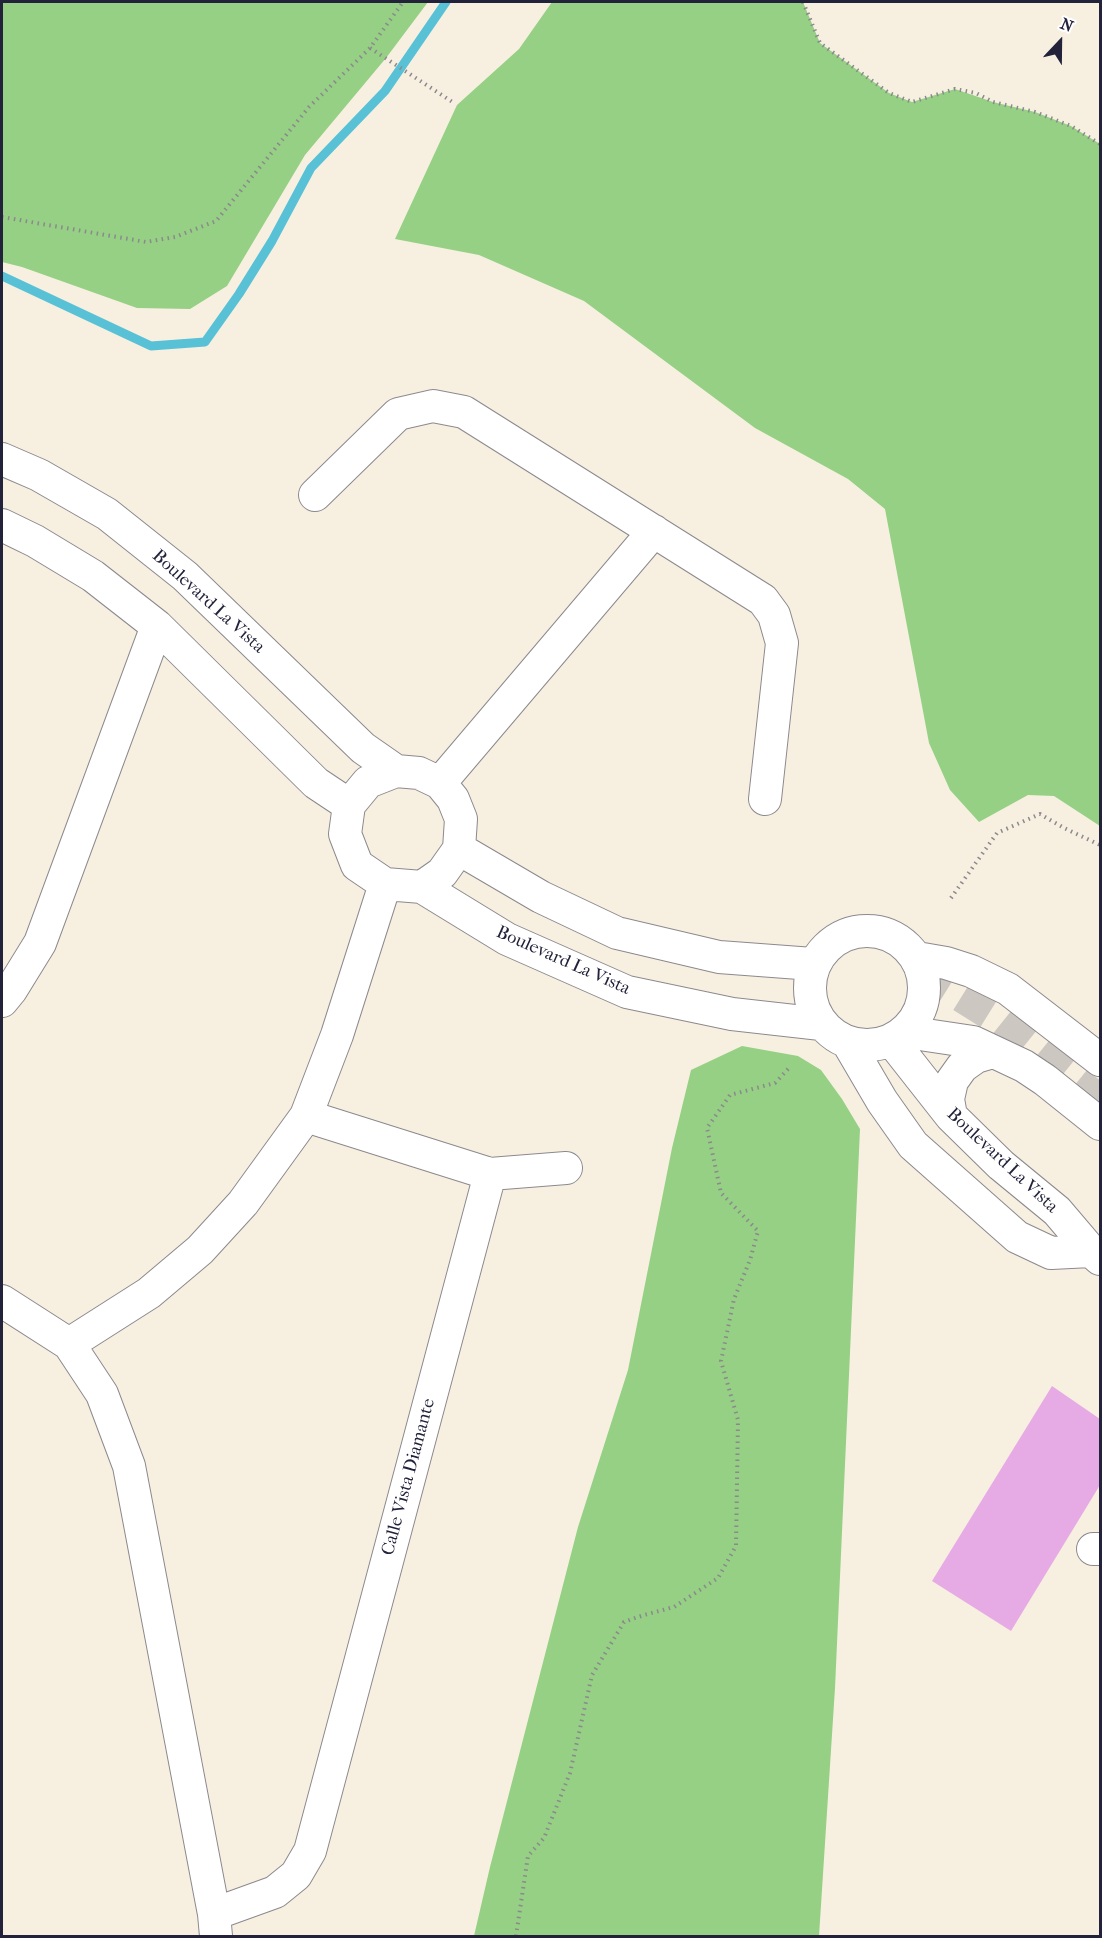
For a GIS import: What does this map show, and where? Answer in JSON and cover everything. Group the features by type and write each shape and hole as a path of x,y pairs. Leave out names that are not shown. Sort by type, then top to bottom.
{"street":[{"path":"315,495 398,414 433,406 464,412 763,600 774,615 782,643 765,799"},
{"name":"Boulevard La Vista","path":"2,459 39,475 107,514 185,576 363,748 396,771"},
{"path":"2,525 36,541 93,576 157,626 316,783 349,805"},
{"path":"440,783 654,531"},
{"path":"2,1001 40,942 157,626"},
{"path":"396,771 419,773 440,783 453,799 461,819 459,849 442,873 422,887 385,884 357,865 345,834 349,805 368,782 396,771"},
{"path":"459,849 541,897 617,933 719,957 813,964"},
{"path":"69,1344 149,1293 200,1250 243,1203 306,1116 337,1035 385,884"},
{"name":"Boulevard La Vista","path":"422,887 507,939 627,992 732,1014 821,1024"},
{"path":"899,1036 921,1010 925,984 917,958 900,940 876,930 851,932 829,943 813,964 808,995 821,1024 848,1043 870,1046 899,1036 973,1042 1024,1066 1101,1124"},
{"path":"917,958 946,963 971,971 1008,989 1101,1060"},
{"name":"Boulevard La Vista","path":"899,1036 951,1116 1001,1165 1057,1211 1096,1255"},
{"name":"Boulevard La Vista","path":"848,1043 882,1101 913,1145 1017,1237 1051,1252 1096,1255"},
{"path":"951,1116 948,1099 952,1081 962,1067 976,1057 993,1052"},
{"path":"306,1116 490,1174 566,1168"},
{"name":"Calle Vista Diamante","path":"215,1925 275,1892 296,1875 310,1851 490,1174"},
{"path":"2,1301 69,1344 102,1394 129,1466 215,1925"}],"path":[{"path":"2,217 146,242 175,237 216,221 309,107 370,48 403,2"},
{"path":"803,2 820,43 889,93 912,102 955,89 976,93 993,102 1035,112 1071,126 1101,144"},
{"path":"370,48 454,103"},
{"path":"951,898 998,833 1040,814 1101,845"},
{"path":"516,1936 528,1856 544,1838 570,1773 592,1675 624,1622 674,1607 718,1578 736,1546 738,1419 721,1361 734,1299 750,1260 758,1231 721,1193 707,1128 730,1095 775,1083 789,1068"}],"green space":[{"path":"2,2 428,2 386,58 305,155 227,286 190,309 137,308 2,262"},
{"path":"552,2 803,2 820,43 889,93 912,102 955,89 993,102 1035,112 1071,126 1100,144 1100,826 1054,796 1028,795 979,822 950,790 929,743 885,509 848,479 755,428 584,301 479,255 395,239 457,105 519,49"},
{"path":"742,1046 798,1056 821,1070 860,1129 835,1688 819,1936 474,1936 578,1527 628,1370 672,1148 691,1070"}],"building":[{"path":"1052,1386 1100,1419 1100,1485 1011,1631 932,1581"}],"waterway":[{"path":"2,276 151,346 205,342 272,241 311,168 385,91 446,2"}],"tunnel":[{"path":"921,971 998,1019 1100,1101"}]}
